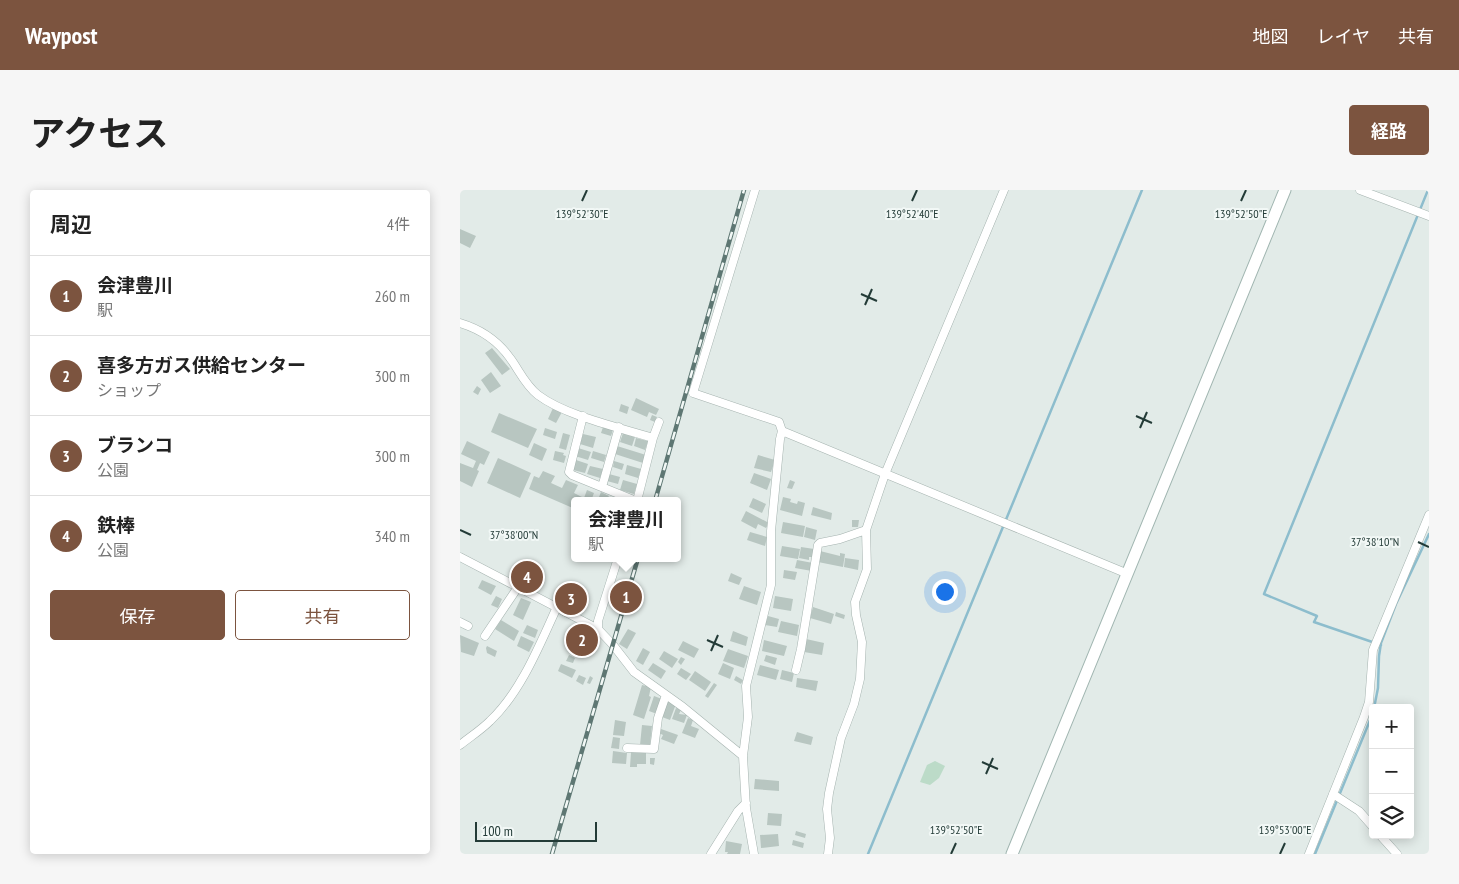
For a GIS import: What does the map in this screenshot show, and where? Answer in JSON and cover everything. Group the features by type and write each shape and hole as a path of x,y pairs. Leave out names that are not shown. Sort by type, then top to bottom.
{"street":[{"path":"754,854 746,803 743,756 748,717 746,686 771,585 771,531 782,431 779,422 693,392 755,190"},
{"path":"828,854 830,838 827,809 829,793 841,738 854,704 861,672 862,642 856,615 856,602 867,569 866,530 885,474 1004,190"},
{"path":"1012,854 1285,190"},
{"path":"1360,190 1429,216"},
{"path":"460,323 483,333 492,340 506,353 528,385 537,394 583,416 653,438"},
{"path":"583,416 569,472 572,475 626,497"},
{"path":"637,497 659,422"},
{"path":"602,487 619,427"},
{"path":"782,431 1128,574"},
{"path":"1309,854 1369,702 1373,650 1429,515"},
{"path":"796,670 818,545 866,530"},
{"path":"460,557 598,630 613,645 634,672 683,706 743,756"},
{"path":"598,630 598,621 617,562"},
{"path":"485,636 518,587"},
{"path":"460,745 491,720 512,695 540,645 556,607"},
{"path":"627,748 654,749 658,718 666,695"},
{"path":"1333,794 1359,812 1369,823"},
{"path":"711,854 738,811 746,803"},
{"path":"1383,839 1396,854"}],"green space":[{"path":"935,761 945,766 939,778 930,785 920,782 927,765"}],"building":[{"path":"460,229 476,236 470,248 460,243"},
{"path":"492,348 510,369 502,375 485,353"},
{"path":"491,372 501,386 490,393 481,380"},
{"path":"477,386 481,389 478,395 473,392"},
{"path":"636,398 659,409 656,415 649,412 647,417 631,410"},
{"path":"621,404 629,407 627,414 619,411"},
{"path":"553,408 562,412 556,423 548,419"},
{"path":"499,413 537,429 528,448 491,432"},
{"path":"652,415 657,417 655,422 650,420"},
{"path":"603,427 613,430 611,436 601,433"},
{"path":"545,428 557,432 555,439 543,435"},
{"path":"563,433 570,435 566,450 559,448"},
{"path":"623,433 635,437 632,446 620,442"},
{"path":"583,434 596,437 593,448 580,444"},
{"path":"636,438 648,441 645,450 634,446"},
{"path":"467,441 490,452 484,465 480,463 477,470 479,471 472,487 460,481 460,463 473,468 476,461 461,454"},
{"path":"534,443 547,449 542,461 529,455"},
{"path":"617,446 646,455 643,463 615,454"},
{"path":"578,448 591,452 588,460 575,456"},
{"path":"555,451 564,453 563,455 566,456 564,463 553,460"},
{"path":"593,451 606,455 604,462 591,458"},
{"path":"758,455 775,460 771,472 754,468"},
{"path":"498,458 531,473 520,498 487,483"},
{"path":"576,460 588,464 585,473 573,470"},
{"path":"614,461 624,464 622,470 613,467"},
{"path":"627,465 641,469 638,478 625,474"},
{"path":"590,466 603,469 600,478 587,474"},
{"path":"543,471 555,476 551,483 562,488 566,480 578,485 574,493 582,497 571,497 571,507 529,489 534,476 539,478"},
{"path":"754,473 771,479 767,490 750,483"},
{"path":"609,474 620,477 618,484 607,481"},
{"path":"623,480 637,484 634,494 620,490"},
{"path":"790,480 795,482 792,489 787,488"},
{"path":"587,490 594,493 592,497 584,497"},
{"path":"601,492 609,496 608,497 599,497"},
{"path":"783,497 791,499 790,502 797,504 798,501 805,503 802,516 780,510"},
{"path":"753,498 766,504 762,513 749,507"},
{"path":"813,507 832,513 831,520 811,515"},
{"path":"746,511 769,523 766,528 758,524 756,529 741,521"},
{"path":"852,520 859,520 858,527 852,527"},
{"path":"783,522 805,526 803,537 781,533"},
{"path":"806,527 817,530 815,540 804,537"},
{"path":"750,532 767,537 765,546 747,540"},
{"path":"782,546 800,549 798,559 780,556"},
{"path":"801,547 814,549 813,557 809,557 809,560 799,558"},
{"path":"820,551 840,556 840,553 845,554 843,567 818,562"},
{"path":"845,558 859,560 858,570 844,567"},
{"path":"797,560 813,563 812,571 795,568"},
{"path":"784,570 797,572 795,580 783,578"},
{"path":"731,573 742,578 739,585 728,581"},
{"path":"482,580 496,586 491,595 478,588"},
{"path":"744,586 761,592 757,605 739,599"},
{"path":"496,596 502,599 498,608 491,605"},
{"path":"775,596 793,599 791,611 773,608"},
{"path":"521,598 531,602 523,620 513,615"},
{"path":"813,607 834,614 831,624 810,618"},
{"path":"836,612 845,615 844,619 835,616"},
{"path":"768,616 779,619 777,627 765,625"},
{"path":"501,620 519,631 514,641 495,629"},
{"path":"781,621 799,625 797,636 778,632"},
{"path":"527,625 538,630 535,638 523,633"},
{"path":"628,629 636,633 627,649 619,644"},
{"path":"733,631 748,637 746,646 730,641"},
{"path":"578,633 590,638 587,647 580,644 576,652 571,649"},
{"path":"460,635 479,643 474,656 461,652"},
{"path":"521,636 534,642 529,652 517,646"},
{"path":"806,639 824,643 822,655 804,652"},
{"path":"764,640 787,646 784,656 762,651"},
{"path":"683,641 699,649 694,658 678,650"},
{"path":"487,646 497,651 495,657 487,653"},
{"path":"643,648 650,652 643,665 636,661"},
{"path":"728,649 748,656 744,668 723,661"},
{"path":"664,651 678,659 672,668 659,659"},
{"path":"569,655 575,658 573,663 566,661"},
{"path":"766,655 777,658 775,665 764,661"},
{"path":"681,657 685,659 681,665 678,662"},
{"path":"653,663 666,671 661,679 648,670"},
{"path":"723,663 734,668 730,679 718,674"},
{"path":"561,664 576,670 572,678 558,671"},
{"path":"760,665 779,670 776,680 757,675"},
{"path":"681,668 691,674 686,680 677,674"},
{"path":"782,670 794,673 792,682 780,679"},
{"path":"695,671 711,682 705,691 689,680"},
{"path":"579,675 586,678 583,685 576,681"},
{"path":"590,676 593,678 590,684 587,683"},
{"path":"736,676 743,680 741,684 734,680"},
{"path":"797,678 818,681 816,691 796,687"},
{"path":"714,683 717,685 708,698 705,696"},
{"path":"642,685 651,687 649,696 651,697 644,719 633,715"},
{"path":"654,696 662,699 657,714 649,711"},
{"path":"668,701 676,704 670,720 662,717"},
{"path":"676,708 681,710 679,714 687,715 684,723 672,719"},
{"path":"688,718 693,720 691,726 699,729 695,738 682,733"},
{"path":"615,720 626,722 624,736 613,735"},
{"path":"642,725 652,726 650,745 640,745"},
{"path":"661,729 678,735 674,744 661,739 663,735 659,733"},
{"path":"797,732 813,737 811,745 794,741"},
{"path":"613,737 620,738 619,749 611,748"},
{"path":"613,751 627,753 626,764 612,763"},
{"path":"631,752 646,753 646,764 637,764 637,767 630,767"},
{"path":"650,758 655,758 654,765 650,764"},
{"path":"755,779 779,781 779,791 754,789"},
{"path":"768,813 782,814 781,826 767,825"},
{"path":"796,831 806,834 805,838 795,835"},
{"path":"778,834 779,846 761,848 760,835"},
{"path":"793,840 804,843 803,848 792,845"},
{"path":"726,841 742,844 740,854 727,854 728,852 725,852"}],"waterway":[{"path":"868,854 1142,190"},
{"path":"1381,645 1314,622 1317,616 1264,594 1428,190"},
{"path":"1375,704 1378,688 1381,643 1396,604 1429,534"},
{"path":"1315,854 1369,723"}],"railway":[{"path":"656,497 744,190"},
{"path":"552,854 637,562"}],"place":[{"name":"鉄棒","path":"527,577"},
{"name":"会津豊川","path":"626,597"},
{"name":"ブランコ","path":"571,599"},
{"name":"喜多方ガス供給センター","path":"582,640"}]}
